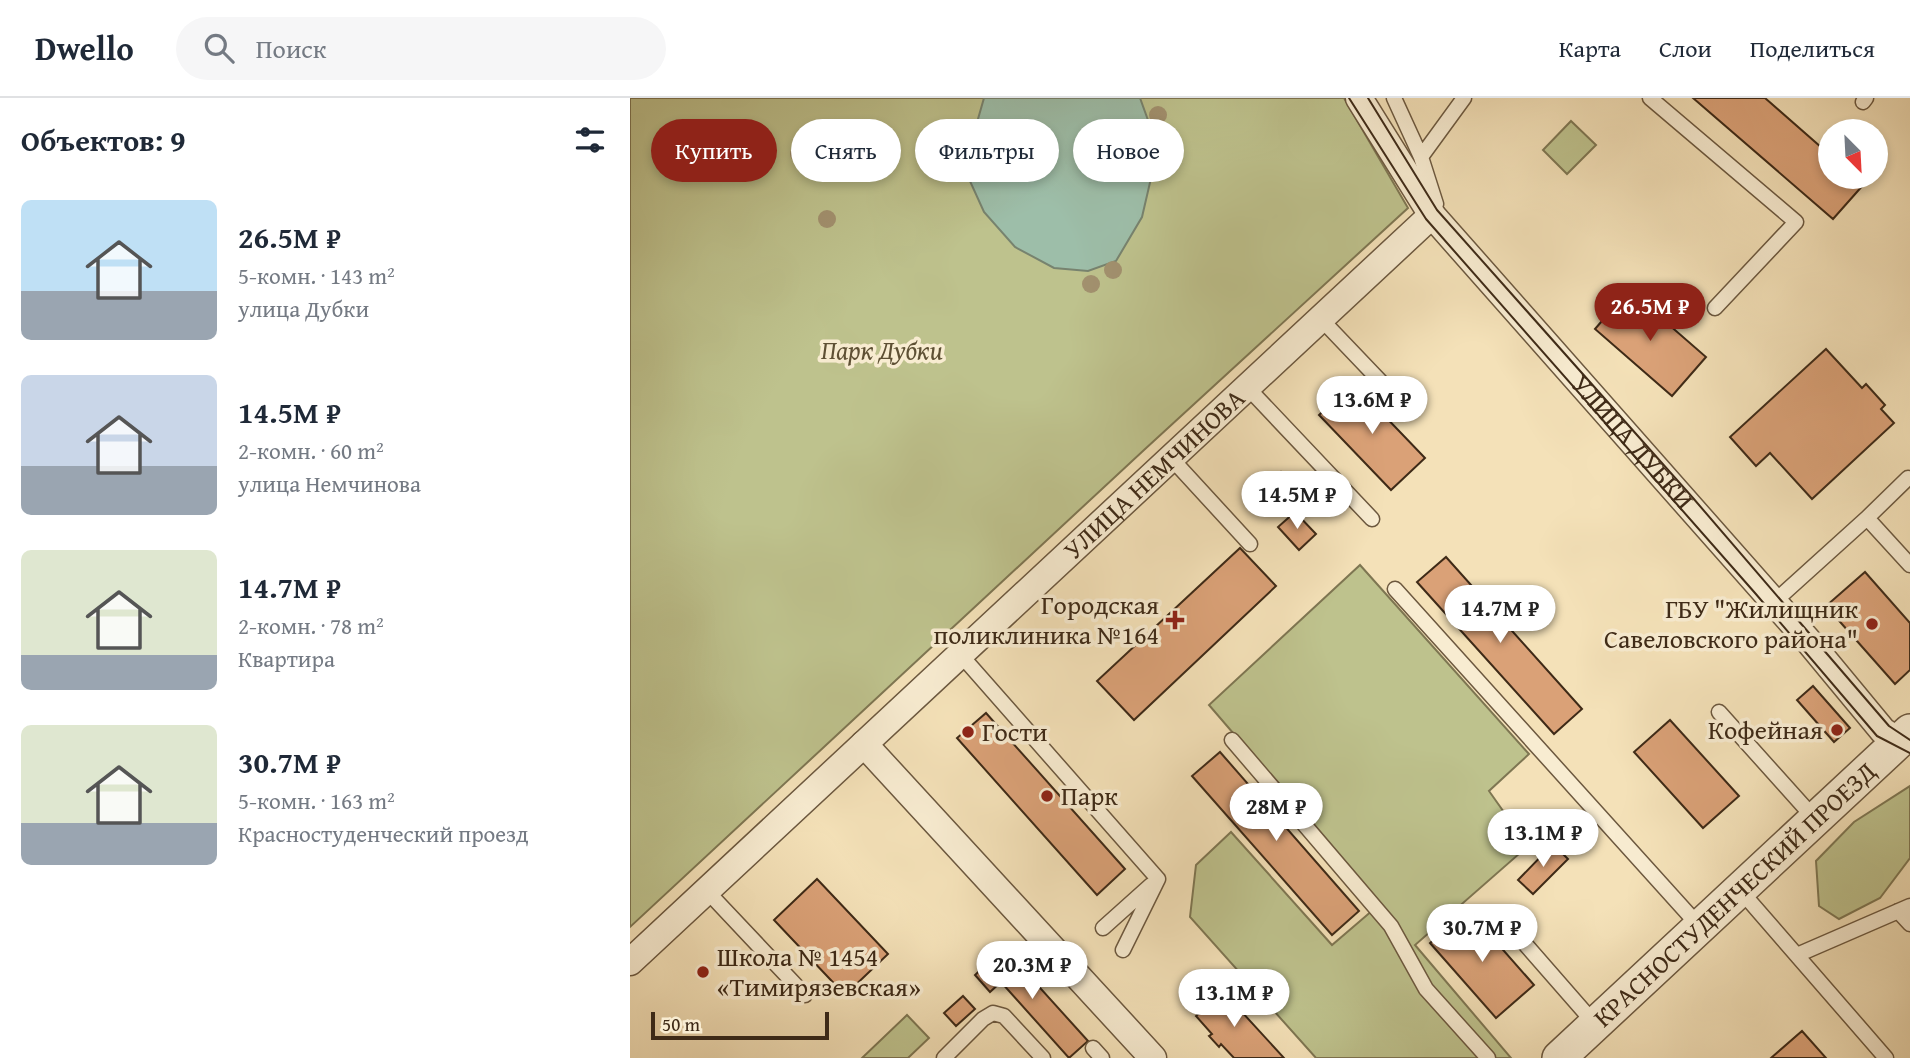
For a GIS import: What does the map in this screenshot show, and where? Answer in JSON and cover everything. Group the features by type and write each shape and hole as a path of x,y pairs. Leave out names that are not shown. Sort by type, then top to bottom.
{"street":[{"name":"УЛИЦА ДУБКИ","path":"1359,98 1432,215 1774,602 1883,731 1904,736"},
{"name":"УЛИЦА НЕМЧИНОВА","path":"630,960 1432,215"},
{"name":"КРАСНОСТУДЕНЧЕСКИЙ ПРОЕЗД","path":"1559,1058 1904,736"},
{"path":"864,744 1148,1057"}],"lane":[{"path":"1394,98 1421,157 1437,210 1432,215"},
{"path":"1421,157 1450,104 1464,98"},
{"path":"1650,98 1796,222 1715,308"},
{"path":"1320,318 1404,406 1397,412"},
{"path":"1247,387 1372,519"},
{"path":"1171,458 1250,544"},
{"path":"1774,602 1908,478"},
{"path":"1867,518 1910,565"},
{"path":"1395,589 1700,927"},
{"path":"960,654 1158,879"},
{"path":"1718,712 1815,819"},
{"path":"1232,740 1391,926 1426,989 1488,1058"},
{"path":"1103,928 1158,879"},
{"path":"1123,950 1158,879"},
{"path":"706,890 805,995"},
{"path":"1740,890 1886,1058"},
{"path":"1797,955 1904,908 1910,923"},
{"path":"1505,921 1595,1024"},
{"path":"944,1058 983,1019 993,1013 1004,1016 1043,1058"}],"green space":[{"name":"Парк Дубки","path":"630,98 1344,98 1408,208 630,927"},
{"path":"1571,121 1596,145 1567,174 1543,150"},
{"path":"1360,565 1529,754 1489,791 1528,846 1415,945 1511,1058 1316,1058 1190,917 1196,865 1231,832 1332,945 1380,904 1209,705"},
{"path":"1910,786 1910,858 1880,898 1839,919 1819,906 1816,861 1854,822"},
{"path":"907,1015 929,1038 908,1058 862,1058"}],"shaded area":[{"path":"984,98 1140,98 1148,119 1073,119 1073,182 1150,182 1142,217 1116,261 1088,271 1054,268 1015,247 984,212 970,182 1059,182 1059,119 978,119"}],"building":[{"path":"1693,98 1765,98 1818,144 1818,189 1860,189 1833,219"},
{"path":"1629,290 1706,357 1672,396 1595,329"},
{"path":"1826,349 1862,388 1866,384 1885,405 1881,409 1894,423 1812,499 1770,453 1756,466 1730,437"},
{"path":"1353,383 1425,458 1391,490 1319,415"},
{"path":"1281,472 1301,492 1279,513 1259,493"},
{"path":"1295,512 1316,534 1299,550 1278,527"},
{"path":"1240,548 1276,586 1134,720 1097,681"},
{"path":"1446,557 1582,709 1554,734 1417,582"},
{"path":"1865,572 1910,623 1910,670 1895,684 1826,606"},
{"path":"1813,686 1850,728 1834,742 1797,700"},
{"path":"986,713 1125,869 1097,895 957,738"},
{"path":"1670,720 1739,796 1703,828 1634,752"},
{"path":"1220,752 1359,911 1332,935 1192,776"},
{"path":"1553,844 1568,859 1533,894 1518,880"},
{"path":"817,879 888,954 845,995 774,920"},
{"path":"1468,910 1534,985 1496,1018 1430,943"},
{"path":"1004,948 1088,1041 1069,1058 1001,982 990,992 975,975"},
{"path":"1219,987 1284,1058 1234,1058 1221,1044 1219,1047 1209,1036 1212,1034 1196,1016 1209,1005 1204,1000"},
{"path":"963,996 975,1009 956,1026 944,1013"},
{"path":"1802,1031 1826,1058 1771,1058"}],"tram line":[{"path":"1349,98 1426,219 1877,736 1910,753"},
{"path":"1368,98 1437,210 1693,498 1889,726 1910,740"}],"place":[{"name":"Городская поликлиника №164","path":"1175,620"},
{"name":"ГБУ \"Жилищник Савеловского района\"","path":"1872,624"},
{"name":"Кофейная","path":"1837,730"},
{"name":"Гости","path":"968,732"},
{"name":"Парк","path":"1047,796"},
{"name":"Школа № 1454 «Тимирязевская»","path":"703,972"}]}
